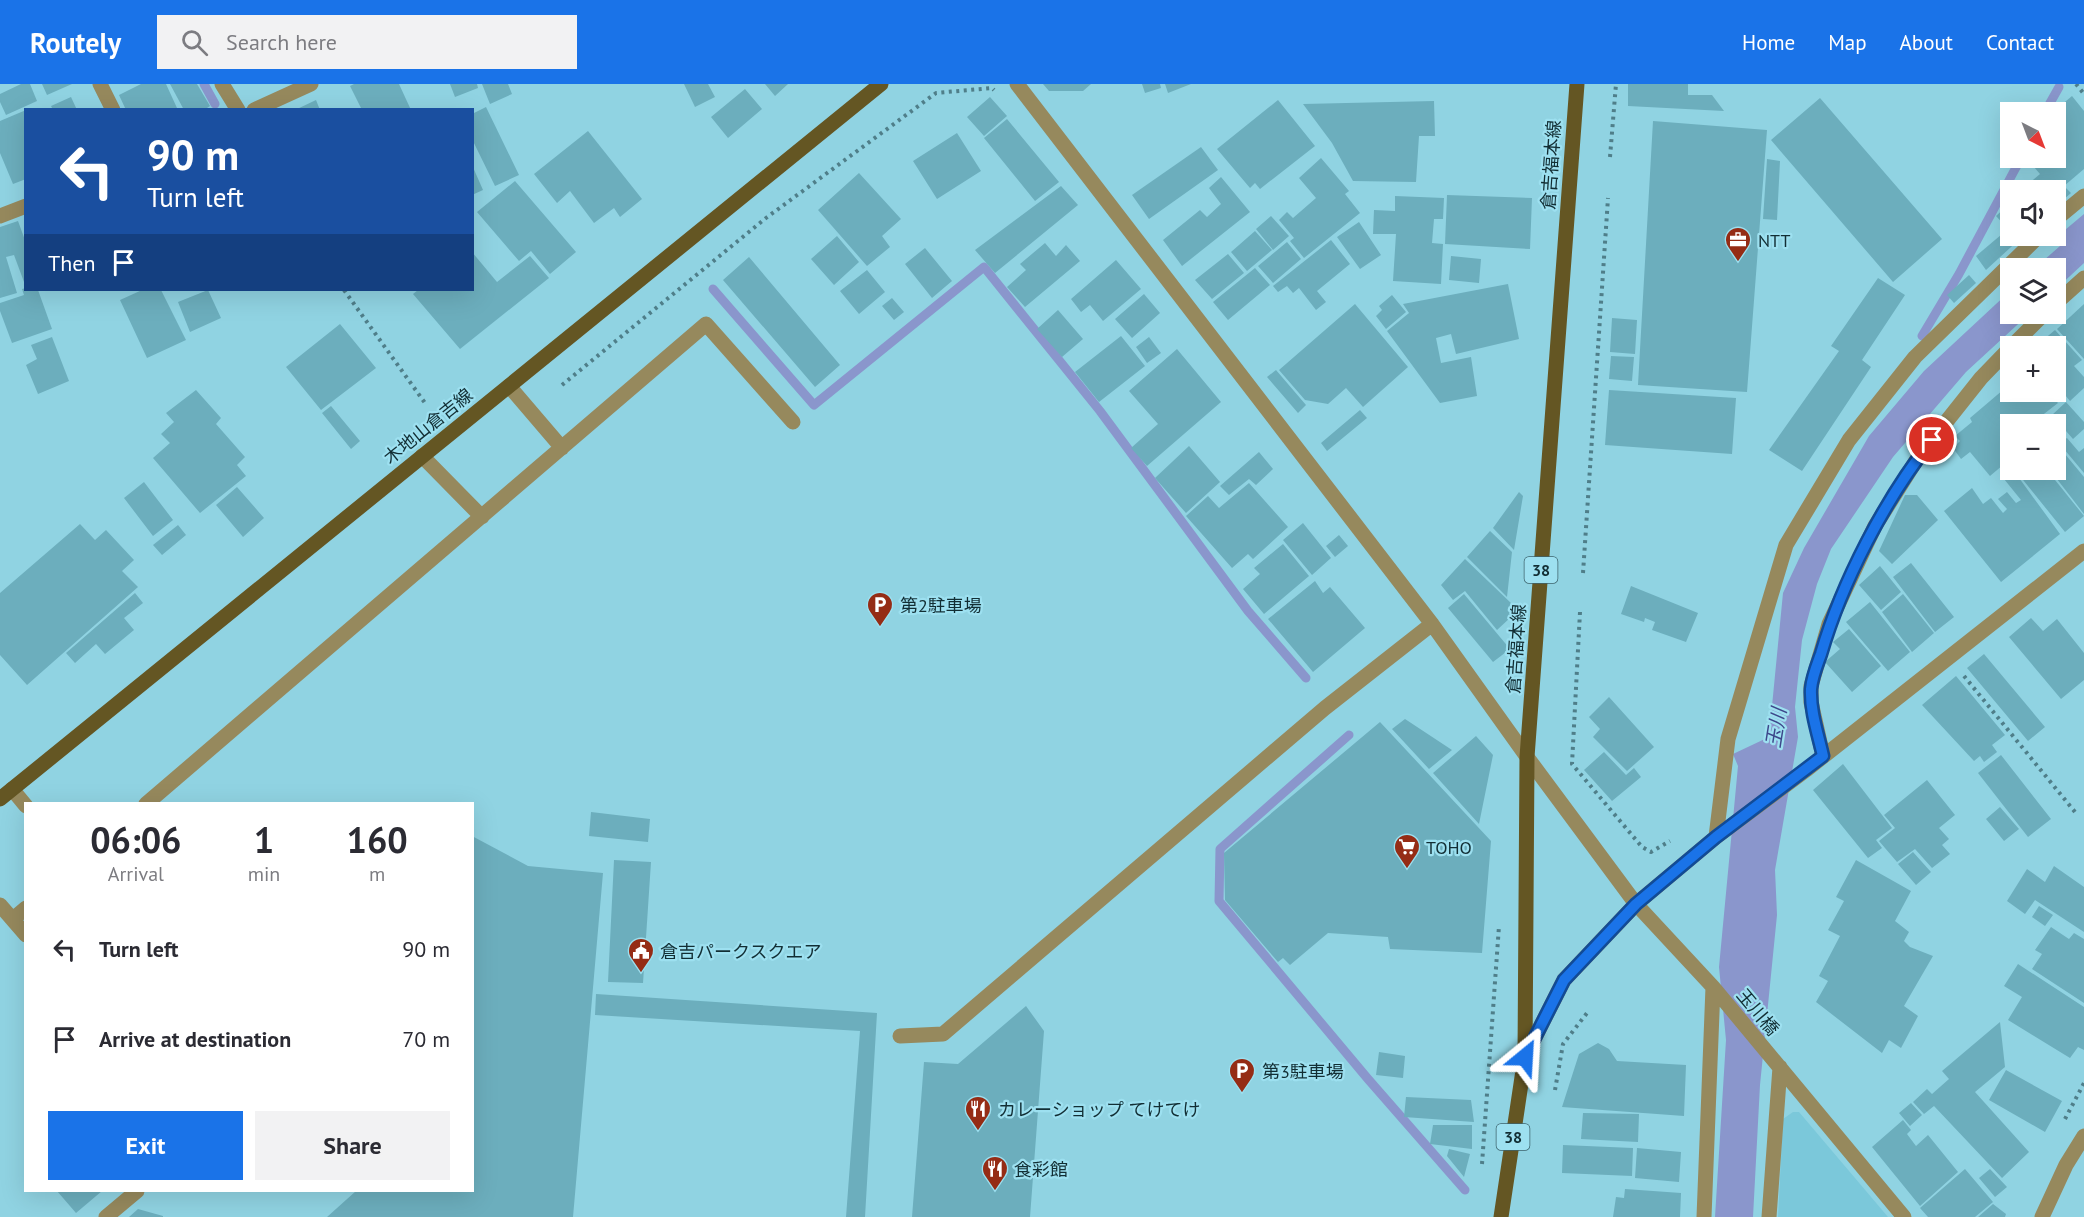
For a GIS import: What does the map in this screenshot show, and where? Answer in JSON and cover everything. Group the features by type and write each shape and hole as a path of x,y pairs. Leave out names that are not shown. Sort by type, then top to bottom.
{"main road":[{"name":"木地山倉吉線","path":"6,794 881,84"},
{"name":"倉吉福本線","path":"1501,1217 1525,1057 1527,758 1577,84"}],"street":[{"path":"100,84 112,108"},
{"path":"222,84 237,108"},
{"path":"258,108 311,84"},
{"name":"玉川橋","path":"1017,84 1432,624 1527,758 1636,904 1715,990 1904,1217"},
{"path":"2066,211 2084,196"},
{"path":"0,216 24,207"},
{"path":"1720,834 1728,739 1786,544 1849,440 1915,357 2029,246"},
{"path":"2066,294 2084,278"},
{"path":"149,802 706,324 794,422"},
{"path":"2022,336 2034,324"},
{"path":"1823,756 1811,702 1811,686 1829,624 1875,526 1919,456 1981,378 2000,358"},
{"path":"509,386 562,448"},
{"path":"422,456 482,517"},
{"path":"1525,1057 1564,980 1636,904 1720,834 1806,770 2084,551"},
{"path":"900,1036 943,1034 1325,708 1432,624"},
{"path":"6,794 24,805"},
{"path":"0,905 24,933"},
{"path":"13,919 24,910"},
{"path":"1704,1217 1715,990"},
{"path":"1769,1217 1775,1062"},
{"path":"2042,1217 2066,1165 2084,1136"},
{"path":"106,1217 136,1192"}],"path":[{"path":"1610,157 1616,84"},
{"path":"2076,84 2084,94"},
{"path":"562,385 766,218 936,93 992,88 999,96"},
{"path":"1583,573 1608,198"},
{"path":"345,291 425,403"},
{"path":"1580,612 1572,764 1642,847 1651,852 1676,837"},
{"path":"1964,675 2075,812"},
{"path":"1482,1169 1495,991"},
{"path":"1555,1090 1563,1044 1587,1013"}],"shaded area":[{"path":"1793,1112 1799,1112 1888,1217 1778,1217 1783,1119"}],"water":[{"path":"2084,214 2084,263 2066,280 2066,258 2046,258 2060,246 2066,246 2066,229"},
{"name":"玉川","path":"2000,300 2000,324 2018,324 2005,336 2000,336 2000,341 1966,372 1893,457 1831,549 1817,584 1802,640 1795,707 1798,737 1775,870 1777,915 1760,1085 1753,1217 1715,1217 1726,1040 1719,967 1738,766 1733,754 1769,737 1783,593 1804,548 1869,436 1924,371"}],"building":[{"path":"21,84 30,84 37,101 6,115 0,102 0,94"},
{"path":"42,84 72,84 47,95"},
{"path":"141,84 166,84 177,108 125,108 119,95"},
{"path":"170,84 197,84 210,106 183,108"},
{"path":"354,84 399,84 410,108 361,108 350,86"},
{"path":"450,84 477,84 478,88 455,97"},
{"path":"482,84 508,84 512,94 490,104"},
{"path":"684,84 708,84 715,97 695,107"},
{"path":"765,84 788,84 775,96"},
{"path":"1043,84 1091,84 1083,91 1049,91"},
{"path":"1142,84 1160,84 1161,88 1145,93"},
{"path":"1165,84 1191,84 1168,93"},
{"path":"1628,84 1688,84 1688,95 1712,95 1724,111 1628,106"},
{"path":"745,89 762,109 728,138 711,117"},
{"path":"2072,96 2084,111 2084,169 2066,184 2066,180 2033,180 2040,174 2035,168 2066,168 2065,102"},
{"path":"71,97 76,108 52,108 51,106"},
{"path":"990,97 1007,116 984,136 967,117"},
{"path":"1820,98 1942,239 1893,282 1771,140"},
{"path":"316,100 319,108 299,108"},
{"path":"1278,100 1315,146 1260,189 1255,183 1250,188 1217,149"},
{"path":"1434,101 1435,136 1419,136 1416,182 1353,181 1332,143 1303,104"},
{"path":"486,107 519,175 495,186 474,143 474,113"},
{"path":"24,111 24,180 13,184 0,153 0,121"},
{"path":"1007,119 1059,182 1035,201 984,138"},
{"path":"1653,121 1767,130 1747,392 1638,385"},
{"path":"588,131 642,199 620,217 614,208 594,223 570,191 557,203 534,174"},
{"path":"957,133 981,171 937,199 913,161"},
{"path":"1201,147 1218,170 1149,219 1132,195"},
{"path":"1321,158 1349,191 1345,194 1360,213 1304,258 1290,241 1294,238 1279,220 1287,212 1293,218 1316,198 1299,178"},
{"path":"1767,159 1780,161 1777,220 1763,219"},
{"path":"474,170 483,190 474,194"},
{"path":"859,173 901,219 882,236 890,247 867,266 818,210"},
{"path":"1221,177 1250,212 1182,266 1163,240 1200,210 1207,217 1221,204 1209,188"},
{"path":"515,181 576,252 550,274 531,251 519,261 477,212"},
{"path":"1061,186 1078,205 995,273 975,250"},
{"path":"2066,188 2071,193 2066,197"},
{"path":"1447,195 1532,198 1530,249 1445,244"},
{"path":"1395,196 1444,198 1443,219 1434,219 1432,243 1443,244 1441,284 1393,281 1396,234 1373,234 1374,210 1395,211"},
{"path":"1271,216 1289,236 1273,250 1256,229"},
{"path":"18,221 24,238 24,282 14,255 6,257 17,293 0,298 0,227"},
{"path":"1359,222 1381,255 1360,269 1337,237"},
{"path":"1255,231 1272,250 1247,271 1231,252"},
{"path":"837,236 859,262 834,285 811,259"},
{"path":"2000,236 2000,246 2012,246 1986,270 1976,256"},
{"path":"1331,240 1350,264 1317,291 1326,302 1316,310 1299,288 1293,293 1287,286 1278,292 1273,286"},
{"path":"1287,242 1301,259 1273,283 1258,266"},
{"path":"1045,243 1056,256 1066,245 1080,261 1025,307 1007,287 1026,270 1020,264"},
{"path":"925,248 952,281 932,298 905,264"},
{"path":"474,254 497,282 530,256 549,278 460,349 413,294 417,291 474,291"},
{"path":"1228,254 1244,273 1212,299 1195,280"},
{"path":"1451,256 1481,259 1479,283 1449,280"},
{"path":"749,257 840,365 815,387 723,280"},
{"path":"1116,260 1141,289 1103,321 1090,305 1081,312 1071,299"},
{"path":"1255,268 1270,285 1228,320 1213,302"},
{"path":"867,270 885,292 859,314 840,291"},
{"path":"1969,275 1976,283 1954,303 1947,295"},
{"path":"1878,278 1905,295 1862,360 1871,367 1802,471 1769,450 1839,351 1831,346"},
{"path":"1508,284 1519,339 1456,354 1451,334 1436,338 1441,363 1471,357 1477,396 1440,403 1387,331 1409,313 1403,304"},
{"path":"22,289 38,291 52,329 12,343 0,311 0,303 24,295"},
{"path":"140,291 162,291 186,340 147,358 120,300"},
{"path":"208,291 221,318 190,332 178,302"},
{"path":"1144,294 1160,313 1132,338 1115,319"},
{"path":"1392,295 1406,312 1386,329 1376,316 1382,310 1379,306"},
{"path":"892,298 904,312 894,320 882,306"},
{"path":"1355,304 1408,367 1363,407 1346,388 1328,404 1305,400 1279,370"},
{"path":"2084,304 2084,359 2066,339 2066,336 2057,329 2066,324 2066,321"},
{"path":"1058,310 1083,339 1062,357 1037,329"},
{"path":"1612,318 1637,320 1635,354 1610,352"},
{"path":"340,324 376,368 321,410 286,367"},
{"path":"2055,330 2060,336 2048,336"},
{"path":"1121,336 1145,366 1099,402 1075,372"},
{"path":"52,337 69,381 38,394 26,365 37,359 31,345"},
{"path":"1149,337 1161,353 1147,363 1136,347"},
{"path":"2066,342 2082,360 2074,366 2084,377 2084,388 2070,401 2066,396"},
{"path":"1177,349 1221,402 1147,466 1131,448 1158,424 1129,391"},
{"path":"1611,356 1634,357 1632,381 1609,379"},
{"path":"1276,370 1306,405 1298,413 1267,377"},
{"path":"196,390 221,418 216,424 245,457 237,465 246,476 200,513 153,458 170,443 161,434 174,422 166,413"},
{"path":"1609,390 1736,398 1732,454 1605,445"},
{"path":"2000,392 2000,402 2058,403 2044,414 2000,414 2000,468 1990,476 1970,452 1961,459 1953,448 1960,441 1955,436 1972,422 1970,418"},
{"path":"2066,402 2084,422 2084,429 2073,439 2066,431 2066,414 2053,414"},
{"path":"331,406 360,441 351,449 322,413"},
{"path":"1360,410 1367,418 1327,451 1321,443"},
{"path":"2066,439 2079,452 2084,448 2084,473 2066,451"},
{"path":"1189,446 1220,482 1186,513 1155,478"},
{"path":"1259,452 1273,469 1256,485 1249,479 1229,495 1220,486"},
{"path":"2066,455 2084,477 2084,514 2058,480 2066,480"},
{"path":"2005,480 2021,480 2060,534 2001,582 1944,511 1972,488 1983,504 1991,498 2003,513 2007,509 1998,499 2007,492 2016,503 2021,500"},
{"path":"2023,480 2055,480 2084,516 2065,532"},
{"path":"144,482 173,520 153,536 124,498"},
{"path":"1249,483 1288,527 1253,559 1248,554 1232,568 1186,516 1208,496 1219,508"},
{"path":"237,487 264,518 243,537 216,505"},
{"path":"1519,492 1523,496 1514,550 1493,528"},
{"path":"1905,495 1917,495 1938,520 1892,564 1879,551"},
{"path":"1303,523 1331,558 1312,575 1283,540"},
{"path":"80,524 95,540 106,530 134,560 122,571 138,587 27,685 0,655 0,593"},
{"path":"178,525 186,535 162,555 153,545"},
{"path":"1490,531 1512,552 1507,597 1467,557"},
{"path":"1339,535 1348,546 1335,557 1326,546"},
{"path":"1283,544 1309,576 1264,614 1243,589 1260,574 1254,568"},
{"path":"1465,559 1512,604 1511,617 1497,630 1465,591 1453,600 1441,585"},
{"path":"1911,563 1954,617 1935,632 1893,577"},
{"path":"1880,566 1901,592 1881,610 1859,585"},
{"path":"1315,581 1323,593 1330,587 1365,628 1313,672 1268,619"},
{"path":"1631,586 1698,613 1686,642 1652,630 1655,622 1645,618 1644,622 1621,614"},
{"path":"135,593 143,603 124,618 134,630 105,654 96,644 75,663 66,653"},
{"path":"1464,594 1510,649 1493,662 1448,608"},
{"path":"1903,594 1934,633 1912,652 1882,612"},
{"path":"1870,602 1910,652 1888,671 1846,622"},
{"path":"2031,618 2043,631 2057,619 2084,653 2084,680 2061,699 2009,637"},
{"path":"1849,629 1881,666 1852,692 1825,662 1840,649 1833,642"},
{"path":"1984,654 2045,727 2028,741 1967,668"},
{"path":"1956,676 2005,735 1992,745 1997,752 1984,762 1980,756 1974,761 1922,705"},
{"path":"1609,697 1654,747 1627,771 1593,737 1600,729 1589,717"},
{"path":"1405,719 1452,750 1429,769 1392,729"},
{"path":"1380,722 1491,841 1482,953 1390,949 1388,937 1328,933 1290,965 1283,958 1278,962 1225,900 1224,853"},
{"path":"1476,736 1493,755 1479,824 1433,773"},
{"path":"1604,752 1626,775 1634,768 1641,777 1612,801 1584,770"},
{"path":"2001,755 2051,819 2028,837 1978,773"},
{"path":"1843,764 1892,828 1876,840 1882,848 1868,858 1813,790"},
{"path":"1927,780 1955,815 1939,828 1949,839 1942,845 1950,854 1932,868 1915,849 1897,862 1879,841 1895,828 1884,815"},
{"path":"2000,807 2019,829 2004,841 1986,819"},
{"path":"591,812 650,819 648,842 589,836"},
{"path":"474,837 528,866 603,873 573,1217 327,1217 355,1192 474,1192"},
{"path":"1913,852 1931,872 1916,885 1898,864"},
{"path":"614,860 651,862 643,983 608,982"},
{"path":"1856,860 1911,891 1895,921 1909,932 1904,941 1910,947 1933,956 1904,1006 1918,1016 1901,1048 1889,1040 1882,1053 1816,1002 1828,981 1819,976 1840,936 1828,930 1844,901 1836,897"},
{"path":"2054,866 2084,887 2084,932 2035,900 2025,914 2007,901 2027,869 2045,882"},
{"path":"2039,906 2053,915 2045,926 2032,917"},
{"path":"2051,927 2069,939 2074,933 2084,939 2084,1003 2032,969 2042,954 2035,950"},
{"path":"2018,964 2084,1007 2084,1050 2078,1047 2070,1058 2008,1020 2022,997 2004,986"},
{"path":"596,994 877,1013 865,1217 846,1217 860,1031 595,1015"},
{"path":"1026,1006 1044,1031 1030,1217 912,1217 924,1062 958,1064"},
{"path":"2000,1022 2005,1067 1975,1092 2029,1152 2002,1178 1934,1106 1924,1114 1913,1102 1927,1089 1932,1094 1949,1079 1942,1071"},
{"path":"1598,1043 1609,1049 1617,1061 1686,1065 1684,1116 1562,1107 1579,1054"},
{"path":"1379,1052 1405,1056 1403,1078 1376,1075"},
{"path":"2006,1070 2062,1101 2045,1132 1989,1100"},
{"path":"1406,1097 1471,1100 1474,1122 1404,1117"},
{"path":"1911,1103 1922,1115 1910,1126 1899,1113"},
{"path":"1583,1113 1639,1114 1638,1142 1581,1139"},
{"path":"1903,1120 1911,1130 1907,1134 1916,1146 1928,1135 1958,1172 1920,1206 1872,1147"},
{"path":"1433,1125 1472,1125 1472,1149 1430,1144"},
{"path":"1563,1145 1633,1148 1632,1176 1562,1173"},
{"path":"1637,1148 1681,1152 1679,1182 1635,1178"},
{"path":"1449,1149 1470,1154 1464,1177 1447,1156"},
{"path":"1965,1169 1993,1202 1975,1217 1928,1217 1920,1208"},
{"path":"1990,1169 2007,1187 1995,1197 1979,1178"},
{"path":"1625,1189 1681,1193 1680,1217 1613,1217 1616,1197 1624,1198"},
{"path":"58,1192 101,1192 76,1213"},
{"path":"1993,1204 2006,1214 2005,1217 1978,1217"},
{"path":"138,1209 163,1216 163,1217 129,1217"}],"waterway":[{"path":"204,84 215,104"},
{"path":"2051,102 2059,87"},
{"path":"1922,336 1959,274 2016,168"},
{"path":"713,289 814,405 984,267 1100,411 1248,611 1306,678"},
{"path":"1349,735 1220,849 1219,901 1368,1079 1465,1190"}],"place":[{"name":"NTT","path":"1738,263"},
{"name":"第2駐車場","path":"880,628"},
{"name":"TOHO","path":"1407,870"},
{"name":"倉吉パークスクエア","path":"641,974"},
{"name":"第3駐車場","path":"1242,1094"},
{"name":"カレーショップ てけてけ","path":"978,1132"},
{"name":"食彩館","path":"995,1192"}],"route":[{"path":"1525,1057 1564,980 1636,904 1716,837 1823,756 1811,702 1811,686 1829,624 1875,526 1919,456 1932,440"}]}
